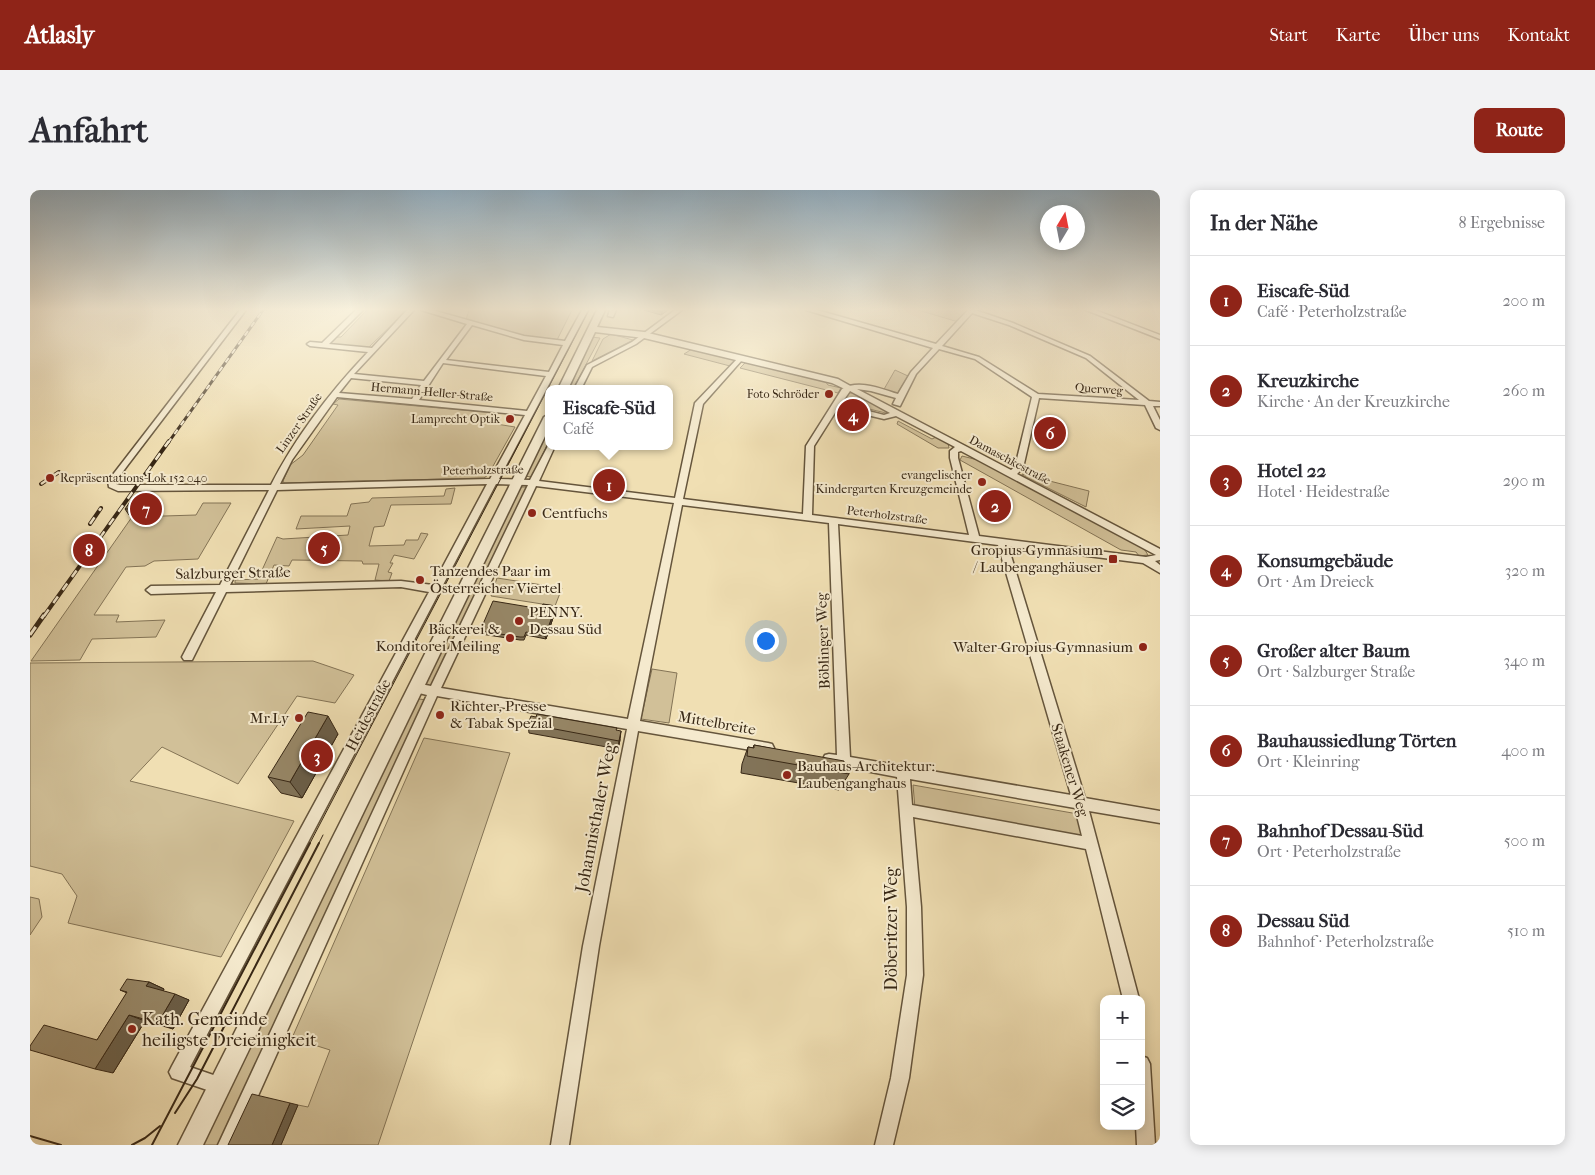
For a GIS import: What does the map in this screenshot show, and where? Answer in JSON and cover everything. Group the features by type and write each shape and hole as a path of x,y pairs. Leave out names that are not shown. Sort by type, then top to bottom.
{"street":[{"name":"Peterholzstraße","path":"208,355 119,470 112,481 112,485 118,488 273,487 526,481 807,516 1002,543 1146,560 1160,557"},
{"name":"Linzer Straße","path":"188,657 221,588 288,460 348,376 368,355"},
{"path":"414,401 446,355"},
{"name":"Heidestraße","path":"219,1085 178,1072 561,355"},
{"path":"565,385 580,355"},
{"path":"579,385 586,370 612,355"},
{"name":"Damaschkestraße","path":"726,355 834,381 1160,553"},
{"path":"836,405 888,417 913,373 931,355"},
{"path":"965,355 977,358 1036,396 1019,468 1012,474"},
{"path":"1082,355 1148,404 1160,428"},
{"name":"Johannisthaler Weg","path":"560,1145 591,946 699,403 740,358"},
{"path":"441,361 551,374"},
{"path":"348,376 426,383"},
{"path":"807,516 810,446 845,391 849,388"},
{"name":"Damaschkestraße","path":"849,388 861,388 900,397"},
{"name":"Hermann-Heller-Straße","path":"334,395 529,413"},
{"name":"Querweg","path":"1036,396 1160,404"},
{"name":"Heidestraße","path":"227,1145 434,691 478,599 526,481 545,428"},
{"path":"961,447 954,451 954,458 976,539"},
{"name":"Heidestraße","path":"190,1145 415,688 526,481 548,450"},
{"name":"Böblinger Weg","path":"833,520 844,761"},
{"name":"Staakener Weg","path":"1002,543 1081,804 1130,995"},
{"path":"1146,560 1160,570"},
{"name":"Salzburger Straße","path":"151,590 401,584 436,588"},
{"name":"Mittelbreite","path":"415,688 777,750"},
{"path":"815,756 1160,817"},
{"name":"Döberitzer Weg","path":"884,1145 900,1078 915,974 914,907 908,810 903,771"},
{"path":"908,810 1092,844"},
{"path":"1142,1085 1146,1145"}],"shaded area":[{"path":"583,355 591,355 575,385 568,385"},
{"path":"595,355 605,355 592,361"},
{"path":"686,355 714,355 732,359 734,361 730,366"},
{"path":"746,362 825,381 828,385 841,388 838,393 740,368"},
{"path":"895,370 908,376 897,394 883,391"},
{"path":"855,393 890,414 840,402 845,394"},
{"path":"339,399 495,413 490,423 515,427 488,475 484,478 284,483 283,481 290,465 303,455 338,405 333,404"},
{"path":"898,421 932,439 936,437 948,443 949,448 938,448 897,424"},
{"path":"545,431 545,449 532,477 523,476"},
{"path":"962,456 982,461 1143,547 1148,555 1139,556 1136,552 1121,550 960,460"},
{"path":"1022,475 1089,491 1086,507"},
{"path":"521,487 528,487 431,688 419,686"},
{"path":"455,488 451,504 391,505 384,526 374,527 369,546 404,545 406,540 418,540 421,533 428,534 414,559 394,555 390,563 393,563 388,572 392,573 389,581 375,580 379,564 363,564 362,561 292,560 289,566 274,565 266,584 235,583 235,580 258,579 277,537 283,539 348,535 350,526 296,529 301,516 347,516 351,504 369,502 372,498 444,496 446,489"},
{"path":"203,503 231,503 198,559 154,561 145,566 126,567 94,615 119,615 116,622 165,620 156,637 92,639 80,660 31,661 132,517 196,515"},
{"path":"497,578 562,588 555,606 491,596"},
{"path":"313,661 354,675 335,703 297,696 238,784 162,747 130,781 294,821 221,957 68,923 77,896 62,874 30,866 30,663"},
{"path":"652,669 677,673 669,723 641,719"},
{"path":"413,698 426,700 222,1145 197,1145"},
{"path":"424,738 510,753 378,1145 281,1145 298,1105 308,1107 330,1050 292,1038"},
{"path":"913,785 1078,814 1085,840 915,808"},
{"path":"30,897 39,899 42,917 30,935"}],"building":[{"path":"132,499 157,499 150,508 125,509"},
{"name":"PENNY. Dessau Süd","path":"493,601 541,609 543,604 556,606 545,636 526,632 524,637 520,637 480,631"},
{"path":"308,712 328,716 290,782 268,777"},
{"path":"537,714 617,728 616,730 621,731 619,741 528,724 531,716 536,717"},
{"path":"754,745 844,761 844,763 849,764 849,774 747,756 748,747 754,748"},
{"path":"127,979 149,982 146,986 175,994 158,1023 129,1015 95,1069 30,1050 30,1046 44,1025 97,1040 127,992 120,990"},
{"path":"252,1094 290,1103 272,1145 228,1145"}],"tram line":[{"path":"550,385 566,355"},
{"path":"309,845 545,394"},
{"path":"319,843 323,835"},
{"path":"152,1145 310,843"},
{"path":"175,1113 197,1079 319,843"},
{"path":"132,1145 145,1138 160,1126"},
{"path":"30,1136 61,1145"}],"railway":[{"path":"168,443 231,355"},
{"path":"44,616 169,441"},
{"path":"41,484 59,472"},
{"path":"90,524 101,508"},
{"path":"30,635 44,615"}],"place":[{"name":"Foto Schröder","path":"829,394"},
{"name":"Konsumgebäude","path":"853,415"},
{"name":"Lamprecht Optik","path":"510,419"},
{"name":"Bauhaussiedlung Törten","path":"1050,433"},
{"name":"Repräsentations-Lok 152 040","path":"50,478"},
{"name":"evangelischer Kindergarten Kreuzgemeinde","path":"982,482"},
{"name":"Eiscafe-Süd","path":"609,485"},
{"name":"Kreuzkirche","path":"995,506"},
{"name":"Bahnhof Dessau-Süd","path":"146,509"},
{"name":"Centfuchs","path":"532,513"},
{"name":"Großer alter Baum","path":"324,548"},
{"name":"Dessau Süd","path":"89,550"},
{"name":"Gropius-Gymnasium / Laubenganghäuser","path":"1113,559"},
{"name":"Tanzendes Paar im Österreicher Viertel","path":"420,580"},
{"name":"PENNY. Dessau Süd","path":"519,621"},
{"name":"Bäckerei & Konditorei Meiling","path":"510,638"},
{"name":"Walter-Gropius-Gymnasium","path":"1143,647"},
{"name":"Richter, Presse & Tabak Spezial","path":"440,715"},
{"name":"Mr.Ly","path":"299,718"},
{"name":"Hotel 22","path":"317,756"},
{"name":"Bauhaus-Architektur: Laubenganghaus","path":"787,775"},
{"name":"Kath. Gemeinde heiligste Dreieinigkeit","path":"132,1029"}]}
